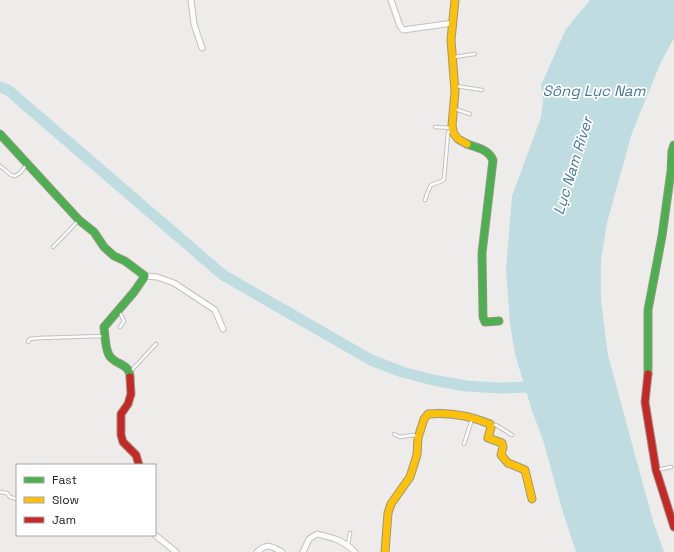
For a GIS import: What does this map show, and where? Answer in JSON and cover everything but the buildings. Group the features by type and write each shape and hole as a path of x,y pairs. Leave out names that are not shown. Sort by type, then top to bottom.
{"street":[{"path":"191,0 194,24 202,48"},
{"path":"391,0 400,26 403,30 453,23"},
{"path":"455,0 451,41 456,86 452,128 456,137 463,144 487,150 492,155 489,201 482,253 483,317 485,322 500,321"},
{"path":"0,134 79,220 94,232 104,247 114,256 125,261 145,276 156,277 174,283 215,310 223,329"},
{"path":"674,145 672,152 673,165 662,236 648,310 648,380 644,402 656,470 671,510 674,527"},
{"path":"139,464 136,455 123,442 121,435 121,414 128,404 131,394 130,373 125,366 111,358 108,354 104,327 134,292 145,276"},
{"path":"385,552 388,513 391,504 410,477 417,455 418,438 424,419 428,414 443,413 490,424 491,427 488,438 502,443 503,447 501,455 510,465 525,470 532,499"},
{"path":"303,552 309,539 317,534 340,540 355,552"},
{"path":"156,536 176,552"},
{"path":"257,552 266,546 282,552"}],"lane":[{"path":"453,58 475,54"},
{"path":"456,86 482,90"},
{"path":"454,109 470,114"},
{"path":"435,127 452,128"},
{"path":"425,200 431,185 444,179 448,133 452,128"},
{"path":"0,166 11,175 15,176 20,173 27,164"},
{"path":"53,247 79,220"},
{"path":"118,310 124,320 120,327"},
{"path":"28,342 30,339 40,338 106,336"},
{"path":"130,373 156,344"},
{"path":"464,444 472,419"},
{"path":"490,424 496,425 512,436"},
{"path":"394,434 400,437 414,435 418,438"},
{"path":"656,470 671,467"},
{"path":"0,492 6,493 10,497 16,499"},
{"path":"348,545 350,533"}],"water":[{"name":"Sông Lục Nam","path":"590,0 674,0 674,38 661,62 632,133 607,223 601,260 601,300 608,355 653,521 664,552 576,552 562,509 543,440 532,411 515,354 510,324 506,270 512,196 541,117 543,102 541,85 566,29"}],"waterway":[{"path":"0,87 8,90 223,275 371,360 402,372 466,386 499,388 540,386"}],"traffic: fast":[{"path":"0,134 79,220 94,232 104,247 114,256 125,261 145,276 134,292 104,327 109,355 114,361 127,369 130,377"},
{"path":"467,144 485,151 493,160 482,253 483,317 485,322 499,321"},
{"path":"648,374 648,310 662,236 674,145"}],"traffic: slow":[{"path":"455,0 451,40 455,91 452,126 454,134 458,139 467,144"},
{"path":"385,552 388,513 391,504 410,477 417,455 418,438 424,419 428,414 459,415 490,424 491,427 488,438 502,443 503,447 501,455 508,463 525,470 532,499"}],"traffic: jam":[{"path":"648,374 645,402 656,470 674,527"},
{"path":"130,377 131,394 128,404 121,414 121,435 123,442 136,455 139,464"}],"water label":[{"name":"Lục Nam River","path":"573,166"}]}
